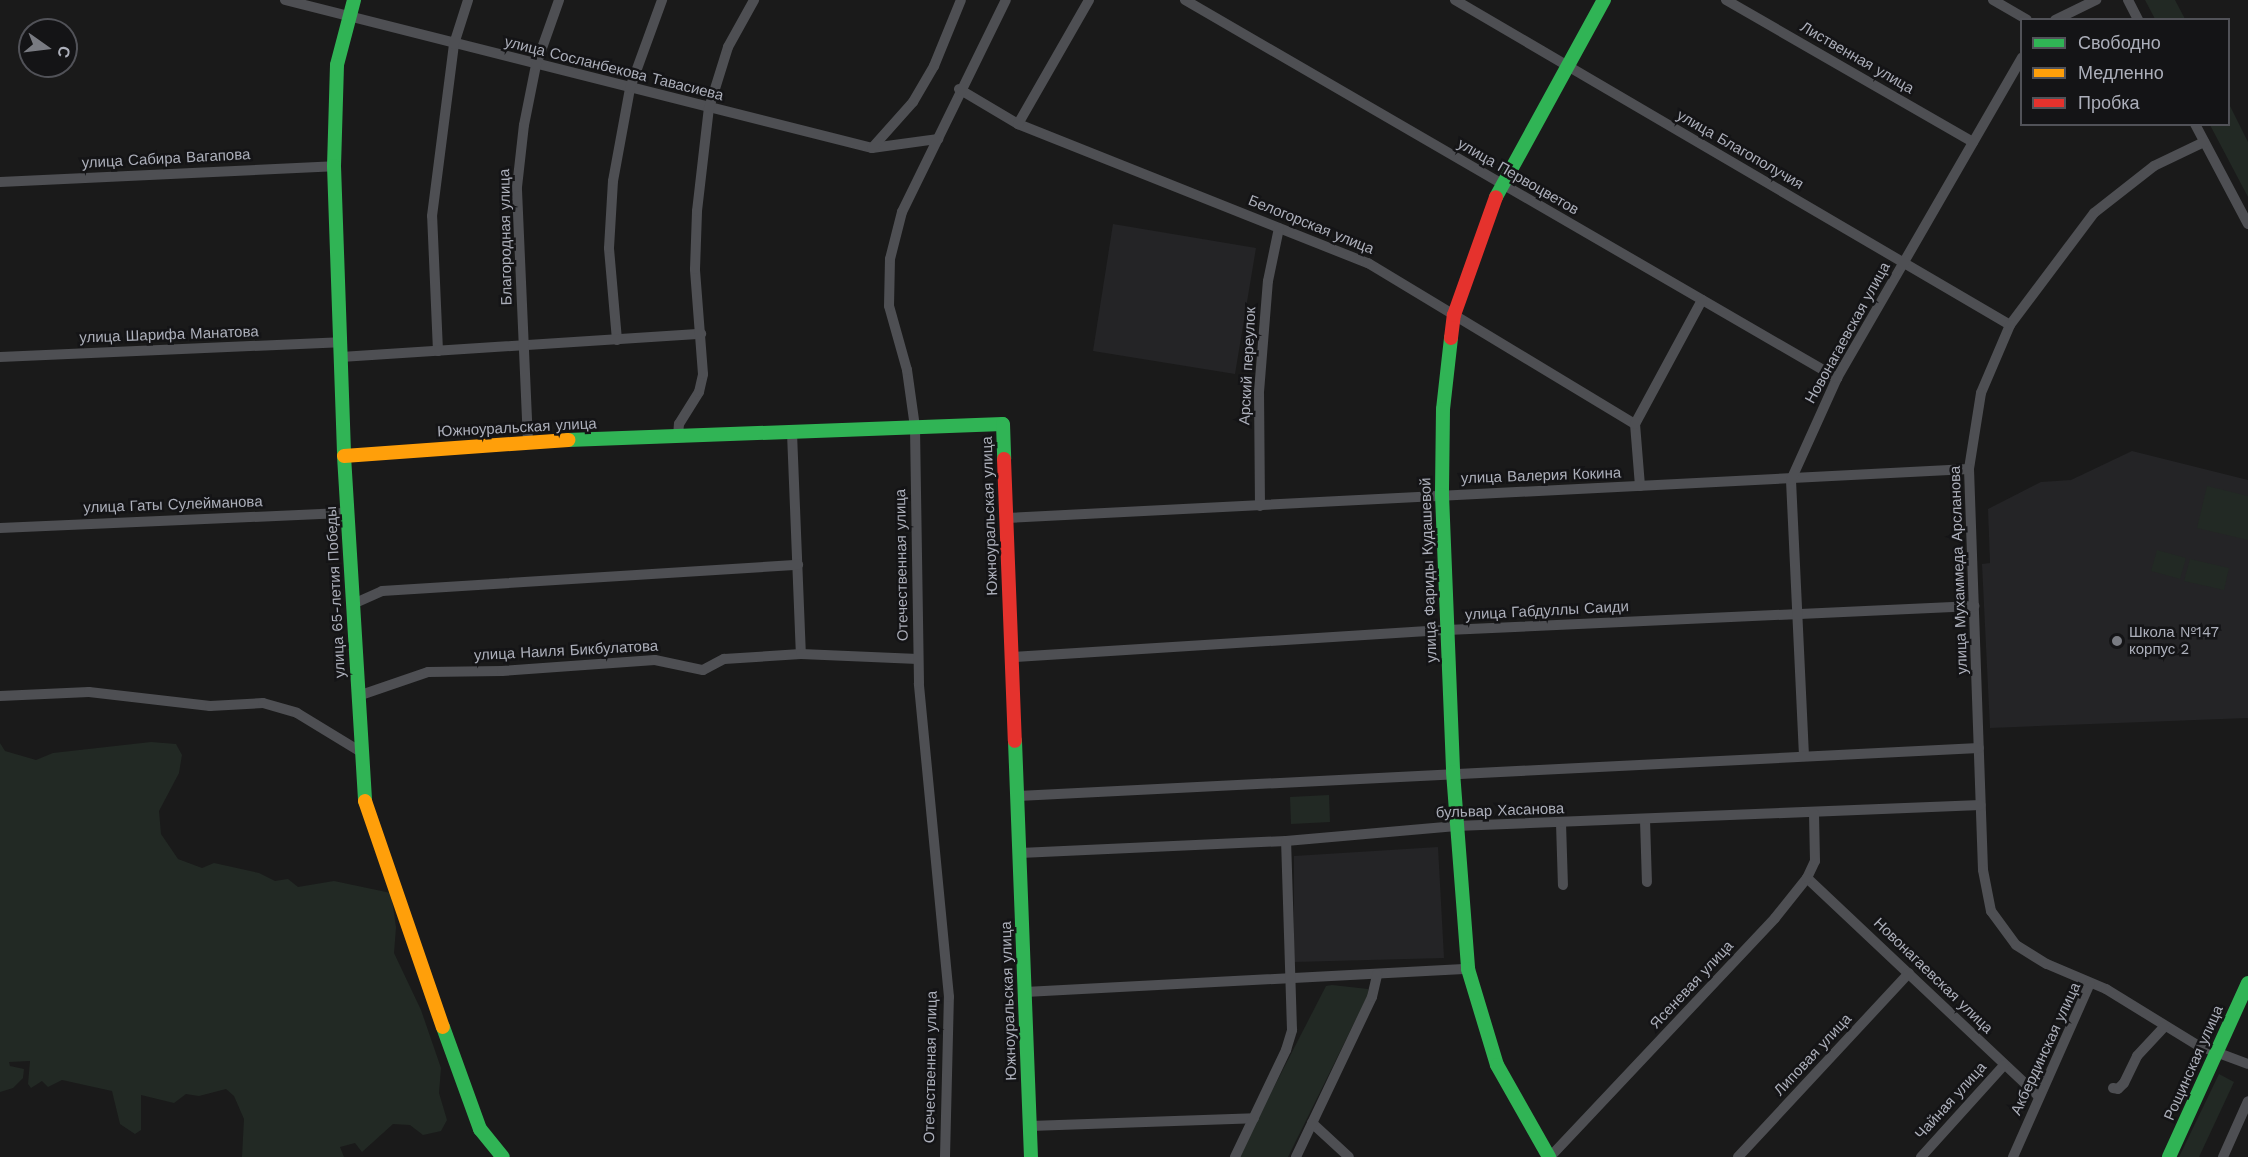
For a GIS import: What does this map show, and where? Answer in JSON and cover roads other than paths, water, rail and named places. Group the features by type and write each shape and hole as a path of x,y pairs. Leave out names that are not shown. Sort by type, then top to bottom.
{"street":[{"name":"улица Сосланбекова Тавасиева","path":"285,0 872,148 938,139"},
{"name":"улица 65-летия Победы","path":"354,0 337,65 334,166 344,456 365,801 465,1091 480,1129 503,1157"},
{"path":"438,351 432,216 454,44 468,0"},
{"name":"Благородная улица","path":"528,442 517,187 524,125 536,65 559,0"},
{"path":"617,340 610,214 630,88 662,0"},
{"path":"678,437 679,424 699,392 703,374 695,269 697,211 709,108 729,47 754,0"},
{"path":"872,148 918,93 934,66 961,0"},
{"name":"Отечественная улица","path":"945,1157 949,997 918,659 915,427 907,370 889,306 890,259 902,212 938,139 959,89 1006,0"},
{"path":"1018,124 1089,0"},
{"name":"улица Первоцветов","path":"1185,0 1500,185 1837,378"},
{"name":"улица Благополучия","path":"1455,0 2010,325"},
{"name":"улица Фариды Кудашевой","path":"1549,1157 1497,1065 1468,969 1453,772 1442,495 1443,409 1454,315 1500,185 1604,0"},
{"name":"Лиственная улица","path":"1726,0 1973,142"},
{"path":"1993,0 2023,18"},
{"path":"2059,18 2096,0"},
{"path":"2128,0 2137,18"},
{"name":"Новонагаевская улица","path":"1804,756 1791,480 1837,378 2020,61"},
{"name":"Белогорская улица","path":"959,89 1018,124 1368,263 1635,423"},
{"path":"2196,126 2248,224"},
{"name":"улица Мухаммеда Арсланова","path":"2090,983 2031,956 2001,930 1985,890 1969,469 1981,393 2010,325 2094,213 2154,166 2204,142"},
{"name":"улица Сабира Вагапова","path":"0,182 334,166"},
{"name":"Арский переулок","path":"1260,506 1259,392 1268,281 1279,228"},
{"path":"1640,486 1635,423 1702,300"},
{"path":"341,357 524,348 701,334"},
{"name":"улица Шарифа Манатова","path":"0,357 340,342"},
{"name":"Южноуральская улица","path":"344,456 528,442 1003,424 1014,657 1031,1157"},
{"path":"792,433 801,654"},
{"name":"улица Валерия Кокина","path":"1006,518 1442,495 1791,480 1969,469"},
{"name":"улица Гаты Сулейманова","path":"0,528 348,513"},
{"path":"353,604 382,591 798,565"},
{"name":"улица Габдуллы Саиди","path":"1014,657 1447,630 1974,606"},
{"name":"улица Наиля Бикбулатова","path":"358,696 428,672 502,671 655,660 703,670 724,659 801,654 918,659"},
{"path":"0,696 88,692 210,706 263,703 305,717 361,752"},
{"path":"1018,796 1453,772 1979,748"},
{"name":"бульвар Хасанова","path":"1020,853 1286,841 1456,826 1981,805"},
{"name":"Ясеневая улица","path":"1549,1157 1767,927 1807,878 1815,861 1814,813"},
{"path":"1645,820 1647,882"},
{"path":"1561,823 1563,885"},
{"path":"1234,1157 1290,1038 1291,979 1286,841"},
{"name":"Новонагаевская улица","path":"1807,878 2039,1097"},
{"path":"1025,992 1468,969"},
{"name":"Липовая улица","path":"1738,1157 1910,973"},
{"path":"1296,1157 1372,997 1377,975"},
{"name":"Акбердинская улица","path":"2013,1157 2090,983 2116,995 2163,1027 2216,1053 2248,1064"},
{"name":"Рощинская улица","path":"2169,1157 2248,983"},
{"path":"2113,1088 2118,1089 2124,1083 2137,1056 2163,1027"},
{"name":"Чайная улица","path":"1921,1157 2004,1065"},
{"path":"2223,1157 2248,1101"},
{"path":"1030,1126 1254,1118"},
{"path":"1312,1123 1349,1157"}],"place":[{"name":"Школа №147 корпус 2","path":"2117,641"}]}
